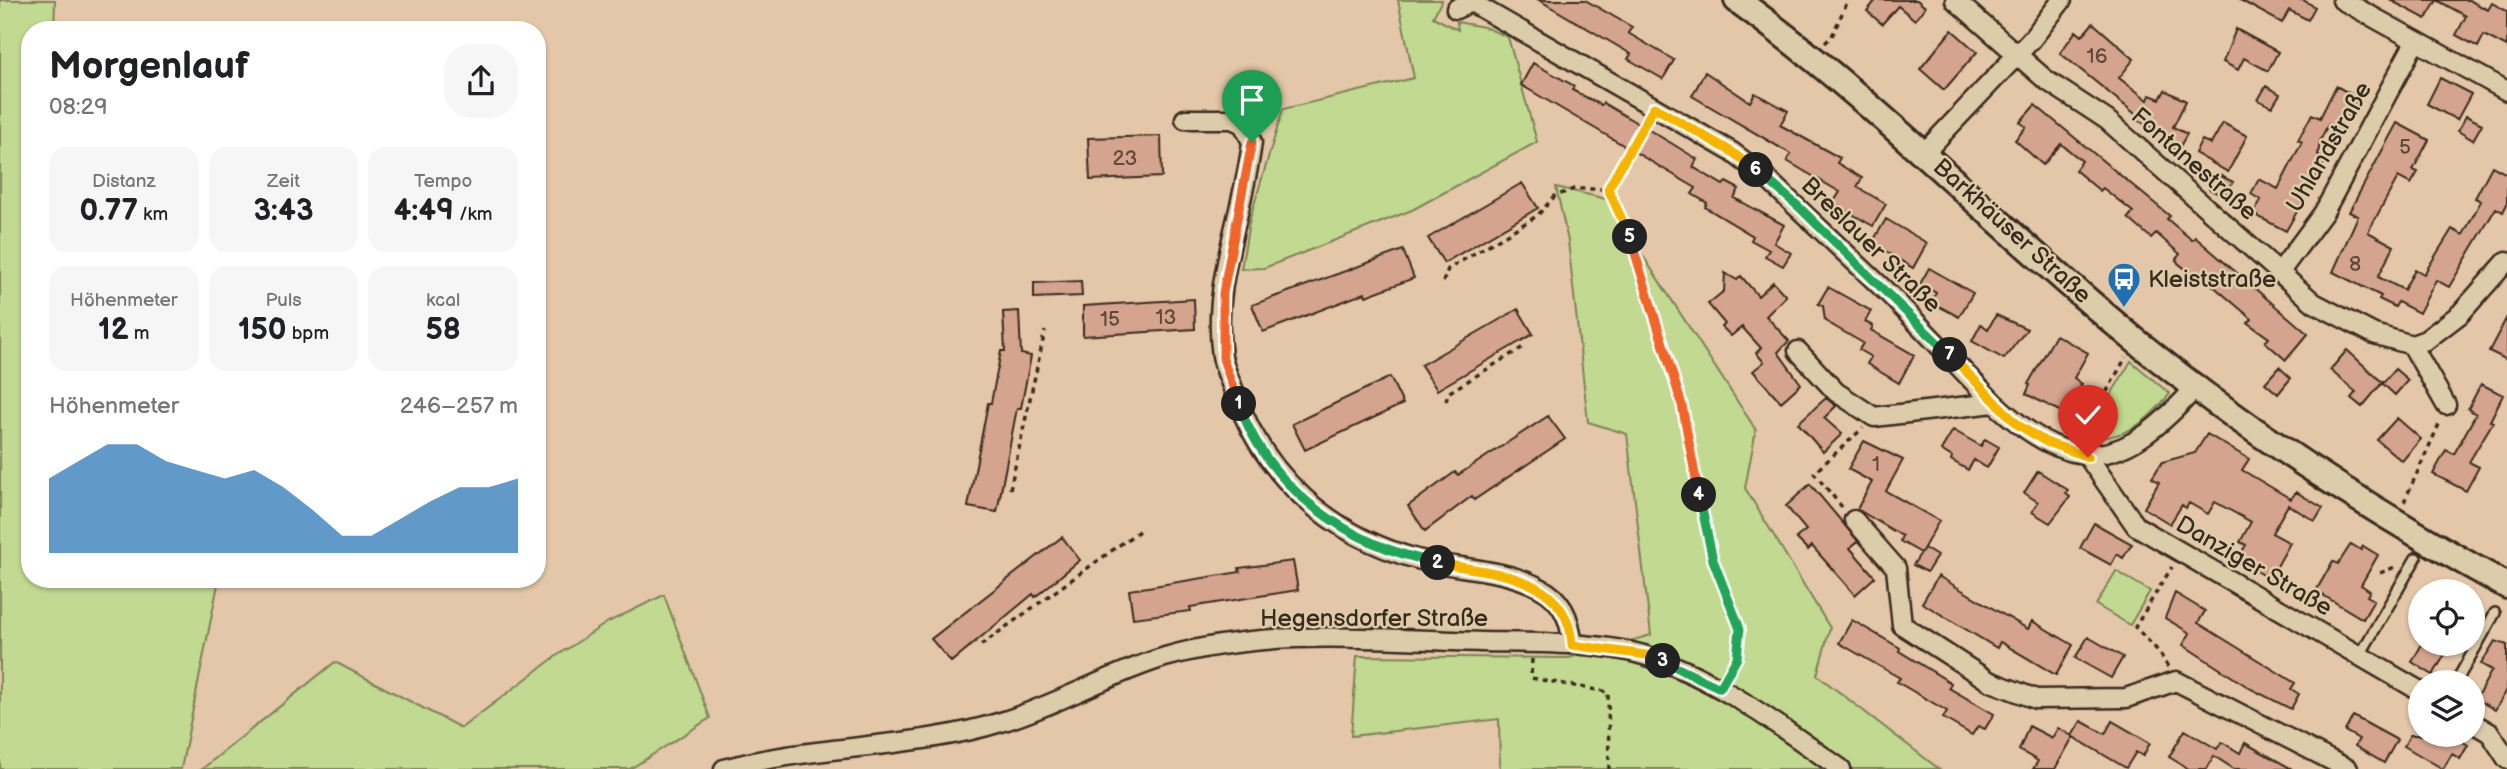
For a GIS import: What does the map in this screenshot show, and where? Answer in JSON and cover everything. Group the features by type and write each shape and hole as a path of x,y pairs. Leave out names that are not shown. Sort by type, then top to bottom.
{"street":[{"name":"Barkhäuser Straße","path":"1737,0 1821,62 2135,340 2196,387 2352,496 2507,586"},
{"name":"Fontanestraße","path":"1955,0 2046,80 2106,120 2314,303 2374,334 2412,345"},
{"path":"1924,153 2062,0"},
{"path":"2342,0 2507,91"},
{"name":"Breslauer Straße","path":"1456,9 1471,2 1732,152 1764,176 1892,297 2018,425 2046,442 2080,454"},
{"name":"Uhlandstraße","path":"2279,273 2323,212 2415,42"},
{"path":"1185,119 1232,119 1243,124 1252,142 1223,293 1221,345 1223,359 1243,415 1266,457 1293,490 1333,523 1379,547 1418,559 1511,578 1541,588 1560,603 1571,624 1572,645"},
{"path":"2446,405 2412,345 2437,334 2460,314 2507,261"},
{"path":"1798,351 1836,392 1874,417 1994,403"},
{"path":"2080,454 2115,451 2147,435 2196,387"},
{"name":"Danziger Straße","path":"2080,454 2136,526 2408,684"},
{"path":"1854,520 1896,568 1902,625 1989,681 2036,699 2126,698 2176,681 2348,769"},
{"name":"Hegensdorfer Straße","path":"724,769 758,760 955,733 1001,722 1164,658 1210,647 1320,638 1572,645 1646,655 1688,671 1720,688 1842,769"},
{"path":"2485,730 2490,733 2507,759"}],"lane":[{"path":"2360,655 2416,558"},
{"path":"2463,670 2496,613"}],"path":[{"path":"1821,47 1832,36 1848,0"},
{"path":"1608,189 1654,107"},
{"path":"1443,282 1448,270 1537,216 1555,196 1574,189 1608,189"},
{"path":"1608,189 1637,257 1682,405 1713,560 1740,629 1737,658 1720,688"},
{"path":"1010,489 1045,331"},
{"path":"2080,454 2135,340"},
{"path":"1446,401 1448,393 1525,346"},
{"path":"2405,499 2446,405"},
{"path":"1854,520 1814,473 1874,417"},
{"path":"981,645 1139,531"},
{"path":"2176,681 2160,652 2135,627 2180,552"},
{"path":"1531,678 1608,692 1609,769"}],"green space":[{"path":"0,0 55,0 54,21 21,21 21,588 217,588 181,769 0,769"},
{"path":"1398,0 1442,0 1433,17 1458,30 1457,22 1484,27 1508,37 1537,142 1412,210 1264,268 1241,269 1250,218 1283,109 1414,78"},
{"path":"1556,187 1606,199 1756,430 1745,488 1830,628 1817,675 1939,769 1500,769 1499,719 1351,736 1357,656 1569,658 1651,635 1627,434 1588,422 1568,241"},
{"path":"2131,361 2170,394 2143,422 2133,428 2112,436 2084,440"},
{"path":"2116,571 2150,591 2130,625 2096,605"},
{"path":"664,595 710,718 630,769 202,769 335,662 461,728 555,657 608,622"}],"building":[{"path":"1539,0 1585,0 1632,27 1628,33 1674,60 1663,79 1628,59 1631,54"},
{"path":"1876,0 1917,0 1925,7 1915,20 1898,6 1882,24 1867,11"},
{"path":"2240,0 2303,0 2315,7 2308,20 2289,10 2282,23"},
{"path":"2390,0 2437,0 2426,19"},
{"path":"2437,0 2469,0 2488,10 2492,3 2507,11 2507,47 2484,35 2478,47 2456,35 2466,16"},
{"path":"2093,23 2134,59 2119,78 2148,100 2150,95 2160,99 2165,90 2186,101 2173,127 2187,134 2178,150 2163,142 2167,135 2137,120 2139,117 2060,53 2076,31 2082,36"},
{"path":"2236,29 2278,52 2268,71 2244,58 2238,70 2223,62"},
{"path":"1952,30 1977,52 1944,90 1920,69"},
{"path":"1533,63 1574,86 1572,90 1601,105 1603,103 1697,159 1693,167 1723,185 1726,182 1739,189 1734,198 1784,225 1774,243 1791,253 1783,266 1765,256 1769,250 1751,240 1753,236 1705,207 1707,203 1692,194 1696,188 1521,85"},
{"path":"1705,72 1750,102 1755,93 1788,111 1780,125 1840,158 1837,163 1862,178 1857,187 1886,204 1873,226 1833,203 1840,192 1787,161 1791,154 1692,96"},
{"path":"2440,78 2471,94 2457,120 2427,104"},
{"path":"2266,86 2280,94 2272,107 2258,100"},
{"path":"2336,86 2358,98 2341,130 2328,124 2320,141 2318,155 2327,159 2286,231 2253,214 2261,200 2251,194 2259,179 2278,189 2302,142 2298,140 2312,114 2320,118"},
{"path":"2035,105 2170,216 2167,219 2192,240 2195,237 2308,334 2286,360 2265,342 2269,338 2248,323 2252,319 2205,279 2194,276 2178,263 2176,259 2180,254 2156,233 2151,238 2128,218 2133,212 2103,188 2100,191 2075,170 2082,161 2061,144 2043,165 2015,140 2026,127 2020,122"},
{"path":"2466,116 2482,124 2473,140 2458,131"},
{"path":"2223,123 2247,136 2228,172 2195,153 2202,140 2211,144"},
{"path":"2397,123 2429,140 2413,170 2418,172 2411,184 2398,177 2368,232 2394,246 2378,277 2404,290 2415,269 2424,274 2452,229 2463,235 2481,201 2475,198 2492,166 2507,174 2507,204 2503,212 2496,208 2449,287 2436,280 2419,313 2398,302 2395,307 2379,299 2381,296 2333,272 2358,216 2349,212"},
{"path":"1161,136 1162,177 1090,180 1088,138"},
{"path":"2217,174 2233,182 2225,197 2209,189"},
{"path":"1522,183 1538,208 1444,263 1428,238"},
{"path":"1886,219 1927,243 1913,268 1872,243"},
{"path":"1403,250 1414,278 1366,296 1365,293 1263,332 1252,305"},
{"path":"1929,268 1973,293 1959,317 1931,302 1936,293 1920,284"},
{"path":"1725,273 1737,280 1741,276 1758,296 1773,282 1786,296 1766,316 1789,341 1778,352 1801,384 1781,402 1753,371 1764,362 1756,353 1761,348 1742,327 1731,336 1722,327 1725,324 1708,304 1724,291"},
{"path":"1081,281 1082,296 1034,298 1034,283"},
{"path":"1828,287 1871,311 1865,322 1873,326 1871,330 1914,355 1899,383 1867,364 1871,357 1859,350 1863,343 1825,321 1823,306 1818,304"},
{"path":"1194,299 1195,329 1083,336 1083,306"},
{"path":"1518,309 1533,334 1437,390 1421,365"},
{"path":"1019,311 1021,354 1031,356 1021,408 1017,408 997,512 968,507 988,403 991,403 1001,351 1005,351 1003,312"},
{"path":"1996,315 2027,329 2004,359 1972,341 1981,324 1988,329"},
{"path":"2507,317 2507,360 2489,351"},
{"path":"2056,335 2088,353 2074,378 2082,384 2065,414 2026,394 2030,385 2028,384"},
{"path":"2347,350 2383,383 2395,369 2408,380 2395,395 2382,383 2362,407 2351,398 2356,392 2330,370"},
{"path":"2279,367 2291,378 2278,394 2265,383"},
{"path":"1390,377 1403,404 1305,450 1292,424"},
{"path":"2481,384 2503,395 2490,421 2493,422 2469,462 2479,467 2466,491 2433,474 2446,450 2454,454 2476,414 2468,409"},
{"path":"1826,398 1836,406 1824,418 1842,434 1823,452 1798,423"},
{"path":"1548,416 1565,439 1474,500 1472,496 1425,531 1408,506 1455,472 1458,475"},
{"path":"2397,418 2421,439 2402,461 2377,440"},
{"path":"1953,430 1981,446 1985,439 1999,447 1987,468 1974,460 1968,470 1941,450"},
{"path":"2207,434 2249,459 2242,470 2291,499 2296,492 2323,508 2315,521 2288,505 2272,533 2290,543 2270,579 2237,560 2246,545 2240,542 2251,522 2215,502 2208,514 2189,503 2186,508 2182,505 2170,524 2144,508 2159,482 2152,478 2162,462 2195,453"},
{"path":"1864,441 1903,460 1886,491 1939,521 1921,553 1900,541 1902,536 1857,509 1872,482 1848,469"},
{"path":"2038,471 2068,490 2066,494 2070,497 2050,523 2032,512 2038,502 2024,493"},
{"path":"1810,484 1858,541 1850,548 1875,577 1855,595 1812,546 1808,550 1796,538 1806,530 1786,506"},
{"path":"2094,523 2132,544 2123,558 2117,554 2111,565 2080,548"},
{"path":"1062,537 1080,560 1035,597 1033,594 951,662 931,639"},
{"path":"2351,544 2361,550 2363,546 2378,555 2361,585 2370,591 2367,596 2374,600 2363,619 2316,591 2333,561 2338,564"},
{"path":"1924,548 1937,556 1927,572 1913,565"},
{"path":"1293,561 1298,590 1190,607 1191,611 1133,618 1129,590 1240,572 1239,568"},
{"path":"1938,576 2028,629 2032,621 2073,645 2056,675 2000,642 1997,648 1922,603"},
{"path":"2175,593 2205,611 2198,623 2295,683 2291,689 2299,694 2291,709 2251,689 2183,645 2190,633 2165,618"},
{"path":"1852,620 1900,648 1899,651 1951,683 1949,688 1994,714 1985,729 1978,726 1972,735 1943,718 1947,711 1897,682 1900,678 1839,643"},
{"path":"2088,637 2123,657 2111,678 2075,658"},
{"path":"2495,641 2507,645 2507,690 2495,710 2485,704 2485,683 2492,670 2481,664"},
{"path":"2415,656 2444,656 2436,670 2425,670 2412,662"},
{"path":"2353,716 2397,740 2384,763 2355,746 2359,739 2345,731"},
{"path":"2081,721 2105,734 2112,721 2150,743 2143,756 2136,752 2126,768 2073,737 2055,769 2033,769 2038,761 2019,750 2029,726 2052,738 2058,728 2072,736"},
{"path":"2185,730 2217,749 2222,742 2240,753 2245,743 2292,769 2234,769 2214,756 2207,769 2189,769 2169,757"},
{"path":"2408,739 2408,747 2467,747 2460,759 2452,754 2443,769 2404,746"}],"place":[{"name":"Kleiststraße","path":"2124,309"}],"route":[{"path":"1252,142 1223,293 1221,345 1223,359 1243,415 1266,457 1293,490 1333,523 1379,547 1418,559 1511,578 1541,588 1560,603 1571,624 1572,645 1646,655 1688,671 1720,688 1737,658 1740,646 1740,629 1713,560 1704,525 1691,440 1682,405 1637,257 1608,189 1654,107 1732,152 1764,176 1892,297 2018,425 2046,442 2088,457"}]}
